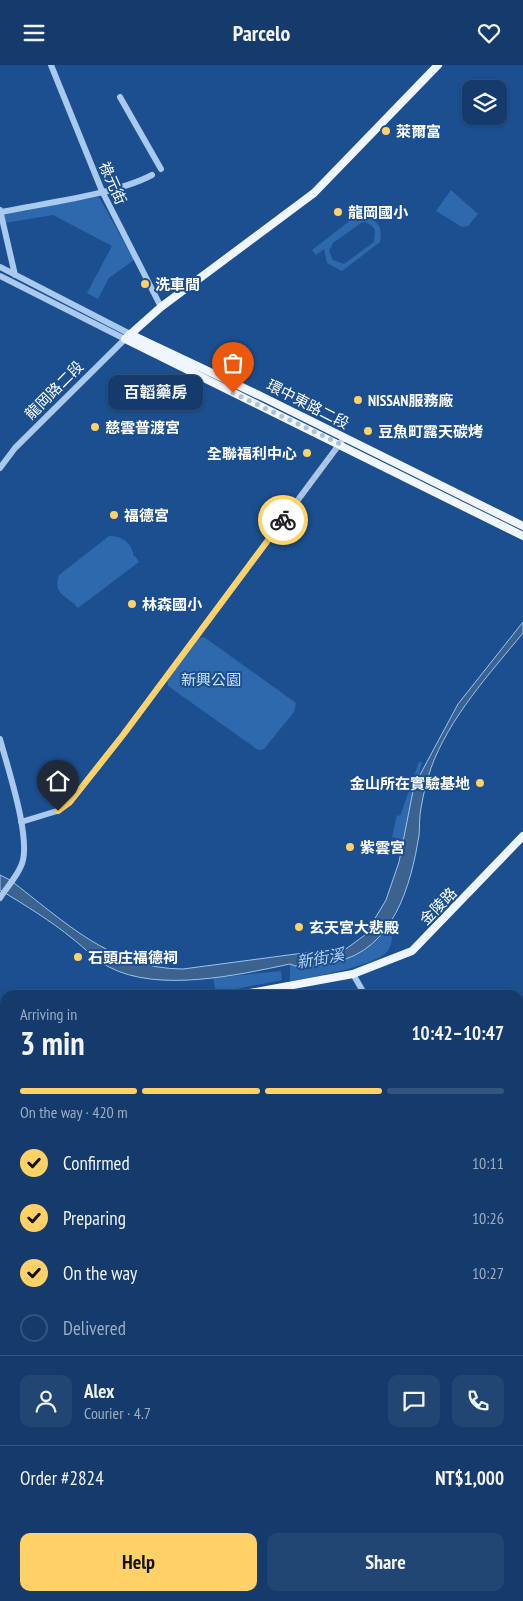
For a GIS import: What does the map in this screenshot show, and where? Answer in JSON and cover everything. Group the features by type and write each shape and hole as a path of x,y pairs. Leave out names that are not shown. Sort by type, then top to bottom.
{"main road":[{"path":"127,336 161,307 314,193 438,65"},
{"name":"環中東路二段","path":"127,336 523,527"},
{"name":"環中東路二段","path":"342,441 523,535"},
{"name":"金陵路","path":"266,990 353,974 412,951 523,836"}],"street":[{"name":"祿元街","path":"52,65 102,191 161,307"},
{"path":"120,97 161,169"},
{"path":"15,284 0,210 102,191 142,181 152,175"},
{"name":"環中東路二段","path":"0,267 127,336"},
{"name":"環中東路二段","path":"0,276 127,336"},
{"name":"龍岡路二段","path":"0,468 15,448 127,336"},
{"path":"21,823 58,811 70,802 123,735 342,441"},
{"path":"0,739 21,823 24,858 22,866 1,897"},
{"path":"353,974 362,990"}],"green space":[{"path":"451,190 478,214 468,226 462,227 436,211"},
{"path":"99,197 134,260 109,278 98,299 87,293 112,246 53,215 5,223 3,213"},
{"path":"369,206 373,211 366,217 379,226 381,233 380,242 342,271 327,263 324,249 316,255 312,250","holes":["365,222 375,230 374,242 344,264 333,260 329,251 333,243 361,223"]},
{"path":"109,536 119,537 126,541 134,557 139,562 78,608 60,592 57,582 59,575"},
{"name":"新興公園","path":"204,637 296,703 294,712 264,749 258,750 168,686 167,680 199,638"},
{"path":"419,762 422,762 403,841 392,837 397,815 400,816"},
{"path":"386,922 393,930 390,947 384,955 344,970 290,981 290,964 334,960"},
{"path":"281,971 282,980 231,990 215,990 213,978"}],"water":[{"name":"新街溪","path":"523,622 523,633 484,680 448,731 431,768 424,793 420,811 419,835 411,875 404,894 396,913 385,930 371,944 355,955 335,962 312,966 300,967 290,964 223,977 174,980 151,979 129,975 104,964 56,926 0,890 0,875 10,880 69,926 89,939 133,961 157,967 183,969 311,952 336,953 343,951 365,935 386,900 399,862 414,786 458,704"}],"way so far":[{"path":"233,393 340,444 283,520"}],"place":[{"name":"萊爾富","path":"386,131"},
{"name":"龍岡國小","path":"338,212"},
{"name":"洗車間","path":"145,284"},
{"name":"百韜藥房","path":"233,393"},
{"name":"NISSAN服務廠","path":"358,400"},
{"name":"慈雲普渡宮","path":"95,427"},
{"name":"豆魚町露天碳烤","path":"368,431"},
{"name":"全聯福利中心","path":"307,453"},
{"name":"福德宮","path":"114,515"},
{"name":"林森國小","path":"132,604"},
{"name":"金山所在實驗基地","path":"480,783"},
{"name":"紫雲宮","path":"350,847"},
{"name":"玄天宮大悲殿","path":"299,927"},
{"name":"石頭庄福德祠","path":"78,957"}],"route":[{"path":"58,811 70,802 123,735 283,520"}]}
